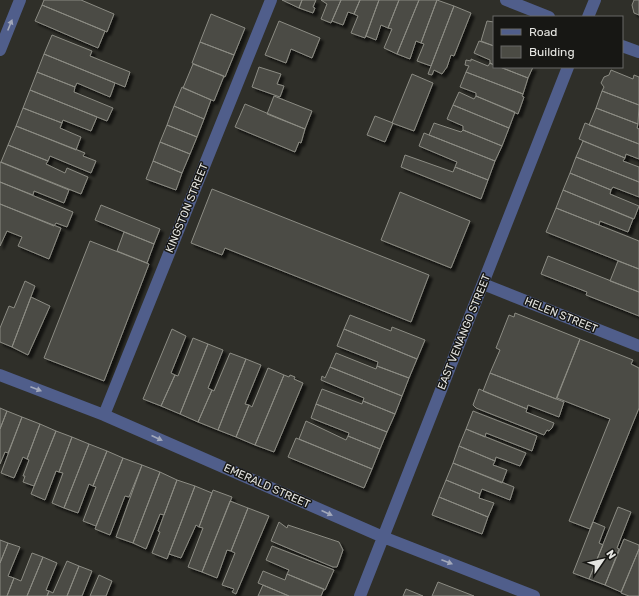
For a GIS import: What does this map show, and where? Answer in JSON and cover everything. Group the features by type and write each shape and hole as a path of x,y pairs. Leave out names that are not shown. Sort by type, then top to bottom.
{"street":[{"path":"0,50 20,0"},
{"name":"KINGSTON STREET","path":"104,415 271,0"},
{"path":"506,0 546,16"},
{"path":"588,16 594,0"},
{"path":"623,46 639,52"},
{"name":"EAST VENANGO STREET","path":"360,596 568,68"},
{"name":"HELEN STREET","path":"483,284 639,346"},
{"name":"EMERALD STREET","path":"0,375 104,415 383,537 534,596"}],"building":[{"path":"44,0 81,0 114,14 107,32 42,5"},
{"path":"282,0 302,0 299,8"},
{"path":"302,0 316,0 313,7 315,8 313,13 299,8"},
{"path":"321,0 341,0 331,23 321,19 327,4"},
{"path":"341,0 360,0 354,14 348,12 343,25 332,21"},
{"path":"360,0 379,0 365,38 351,33 358,16 354,14"},
{"path":"379,0 399,0 388,28 381,25 376,40 366,36"},
{"path":"399,0 419,0 397,54 384,48 392,29 388,28"},
{"path":"419,0 437,0 421,43 416,41 410,59 397,54"},
{"path":"437,0 454,6 431,66 417,61 424,44 421,43"},
{"path":"634,0 639,0 639,15 634,13 632,5"},
{"path":"42,5 105,31 98,48 35,21"},
{"path":"454,6 471,13 454,56 451,55 447,67 442,74 434,70 432,75 428,74"},
{"path":"211,14 245,28 234,55 200,42"},
{"path":"279,21 320,38 312,58 291,49 286,63 265,55"},
{"path":"487,21 493,22 493,46 481,41"},
{"path":"52,35 92,51 90,56 130,72 125,87 44,54"},
{"path":"479,41 493,46 493,64 490,63 490,60 474,53"},
{"path":"200,42 234,55 225,77 192,63"},
{"path":"44,54 115,83 110,97 77,83 75,87 37,72"},
{"path":"471,59 488,66 490,63 493,64 493,68 503,68 528,78 523,94 466,72 469,66 465,65 466,60 471,61"},
{"path":"193,64 224,76 214,101 183,88"},
{"path":"259,67 281,74 277,84 284,86 280,97 252,87"},
{"path":"503,68 533,68 528,78"},
{"path":"611,70 633,79 634,75 639,77 639,105 602,91 604,87 601,83 604,77 609,75"},
{"path":"37,72 75,87 74,92 113,108 107,121 30,90"},
{"path":"466,72 523,94 522,96 524,97 518,114 476,96 476,93 460,87"},
{"path":"412,74 433,83 414,131 392,123"},
{"path":"182,87 211,100 204,119 174,106"},
{"path":"30,90 97,117 91,131 63,120 62,123 23,108"},
{"path":"602,91 639,105 638,124 596,108"},
{"path":"459,92 474,99 476,96 515,112 509,128 453,105"},
{"path":"274,96 312,111 305,129 267,114"},
{"path":"245,104 305,129 301,143 299,142 295,152 235,127"},
{"path":"453,105 509,128 502,146 463,130 463,126 447,119"},
{"path":"174,106 204,119 197,137 167,125"},
{"path":"23,108 62,123 60,128 81,137 76,150 16,126"},
{"path":"596,108 638,124 639,144 589,125"},
{"path":"375,116 393,123 385,142 367,135"},
{"path":"434,123 461,132 463,130 502,146 495,161 429,135"},
{"path":"585,123 639,144 639,159 626,154 625,158 579,139"},
{"path":"167,125 197,137 190,154 160,142"},
{"path":"16,126 85,153 83,156 96,161 91,173 50,156 48,161 8,145"},
{"path":"424,133 495,161 488,180 455,167 457,162 419,146"},
{"path":"583,141 625,158 623,161 639,167 639,182 576,157"},
{"path":"160,142 190,154 182,173 153,161"},
{"path":"8,145 48,161 46,164 65,173 67,168 88,177 81,194 1,162"},
{"path":"405,155 453,172 455,167 488,180 481,199 401,167"},
{"path":"576,157 639,182 639,197 613,187 611,190 570,173"},
{"path":"153,161 182,173 176,190 146,179"},
{"path":"0,162 69,190 64,203 34,191 33,195 0,182"},
{"path":"570,173 611,190 610,194 639,206 634,219 563,190"},
{"path":"0,182 73,212 67,227 56,223 54,226 0,204"},
{"path":"212,189 429,275 411,322 225,248 222,255 191,243"},
{"path":"563,190 633,219 628,232 600,221 599,225 556,208"},
{"path":"400,192 470,221 451,268 381,240"},
{"path":"0,204 61,228 49,259 18,246 22,237 7,231 0,246"},
{"path":"101,205 160,229 154,244 95,220"},
{"path":"556,208 639,241 639,269 546,232"},
{"path":"124,232 154,244 147,263 117,251"},
{"path":"90,241 149,264 104,381 44,358"},
{"path":"548,256 639,292 639,316 586,295 587,292 541,274"},
{"path":"618,261 639,269 639,292 610,281"},
{"path":"25,281 35,286 12,347 0,342 0,328 9,306 14,308"},
{"path":"31,297 50,306 28,355 12,347"},
{"path":"515,313 580,339 556,399 490,373 500,350 496,348 509,315 514,317"},
{"path":"350,315 391,331 392,327 425,340 417,359 344,329"},
{"path":"172,329 186,336 171,373 175,375 161,406 143,399"},
{"path":"344,329 417,359 409,378 377,366 378,362 337,346"},
{"path":"193,338 208,344 180,414 161,406 175,375 178,376"},
{"path":"580,339 633,360 631,364 639,368 639,408 590,529 569,521 610,419 557,398"},
{"path":"208,344 223,350 208,388 212,390 198,422 180,414"},
{"path":"230,353 246,359 218,430 198,422 212,390 214,391"},
{"path":"336,353 376,369 377,366 409,378 402,396 330,367"},
{"path":"246,359 261,365 245,404 249,405 236,437 218,430"},
{"path":"330,367 402,396 395,414 363,401 364,398 321,380 322,376 325,378"},
{"path":"268,368 284,375 255,445 236,437 249,405 252,407"},
{"path":"490,373 564,402 559,417 528,405 527,409 483,391"},
{"path":"284,375 295,377 294,379 303,383 274,452 255,445"},
{"path":"322,389 362,404 363,401 395,414 387,432 316,404"},
{"path":"479,389 527,409 526,412 554,423 552,428 549,431 547,430 544,435 476,408 473,405"},
{"path":"316,404 387,432 380,449 348,436 349,433 311,418"},
{"path":"0,408 7,411 0,429"},
{"path":"7,411 22,417 8,453 5,452 0,464 0,429"},
{"path":"473,411 537,436 532,451 486,433 485,437 466,429"},
{"path":"22,417 40,424 27,459 23,457 14,478 1,473"},
{"path":"306,421 346,440 348,436 380,449 372,469 299,439"},
{"path":"40,424 56,431 34,486 23,482 25,476 23,476 29,460 27,459"},
{"path":"466,429 526,453 520,466 496,457 495,461 459,446"},
{"path":"56,431 72,437 59,472 56,471 45,500 31,494"},
{"path":"72,437 89,444 64,508 52,503 63,473 59,472"},
{"path":"296,438 372,469 364,488 288,457"},
{"path":"89,444 107,451 93,486 89,484 78,513 64,508"},
{"path":"459,446 495,461 493,465 507,470 502,483 453,463"},
{"path":"107,451 123,458 96,526 83,521 96,487 93,486"},
{"path":"123,458 142,465 129,497 125,496 110,535 95,529"},
{"path":"453,463 514,487 510,500 482,489 480,494 446,480"},
{"path":"142,465 160,472 133,543 116,537"},
{"path":"160,472 177,480 164,515 160,514 146,549 133,543"},
{"path":"177,480 195,486 167,559 152,553 160,532 158,531"},
{"path":"446,480 480,494 479,498 494,503 488,517 439,497"},
{"path":"195,486 212,493 199,527 196,525 181,558 169,554"},
{"path":"213,490 232,497 202,572 188,567 203,528 199,527"},
{"path":"439,497 488,517 482,534 432,515"},
{"path":"230,501 248,508 231,551 227,550 217,578 202,572"},
{"path":"618,507 631,512 605,585 589,579"},
{"path":"248,508 269,516 236,594 232,592 234,589 222,585 235,553 231,551"},
{"path":"279,522 287,528 288,525 339,542 343,550 337,567 333,567 271,541"},
{"path":"593,522 605,527 599,543 603,545 589,579 573,573"},
{"path":"624,539 639,545 639,549 621,592 605,585"},
{"path":"0,540 8,543 0,563"},
{"path":"8,543 20,547 8,576 14,578 7,596 0,596 0,563"},
{"path":"272,546 334,570 325,590 287,574 289,570 266,560"},
{"path":"639,549 639,596 629,596 621,593"},
{"path":"32,553 43,557 27,596 7,596 14,578 21,581"},
{"path":"43,557 57,563 46,590 49,591 47,596 27,596"},
{"path":"67,561 79,566 67,596 47,596 49,591 53,593"},
{"path":"79,566 92,571 82,596 67,596"},
{"path":"263,571 285,580 287,574 324,589 321,596 289,596 258,583"},
{"path":"99,575 112,581 106,596 90,596"},
{"path":"438,582 474,596 432,596"},
{"path":"263,585 289,596 258,596"},
{"path":"406,589 423,596 403,596"}]}
